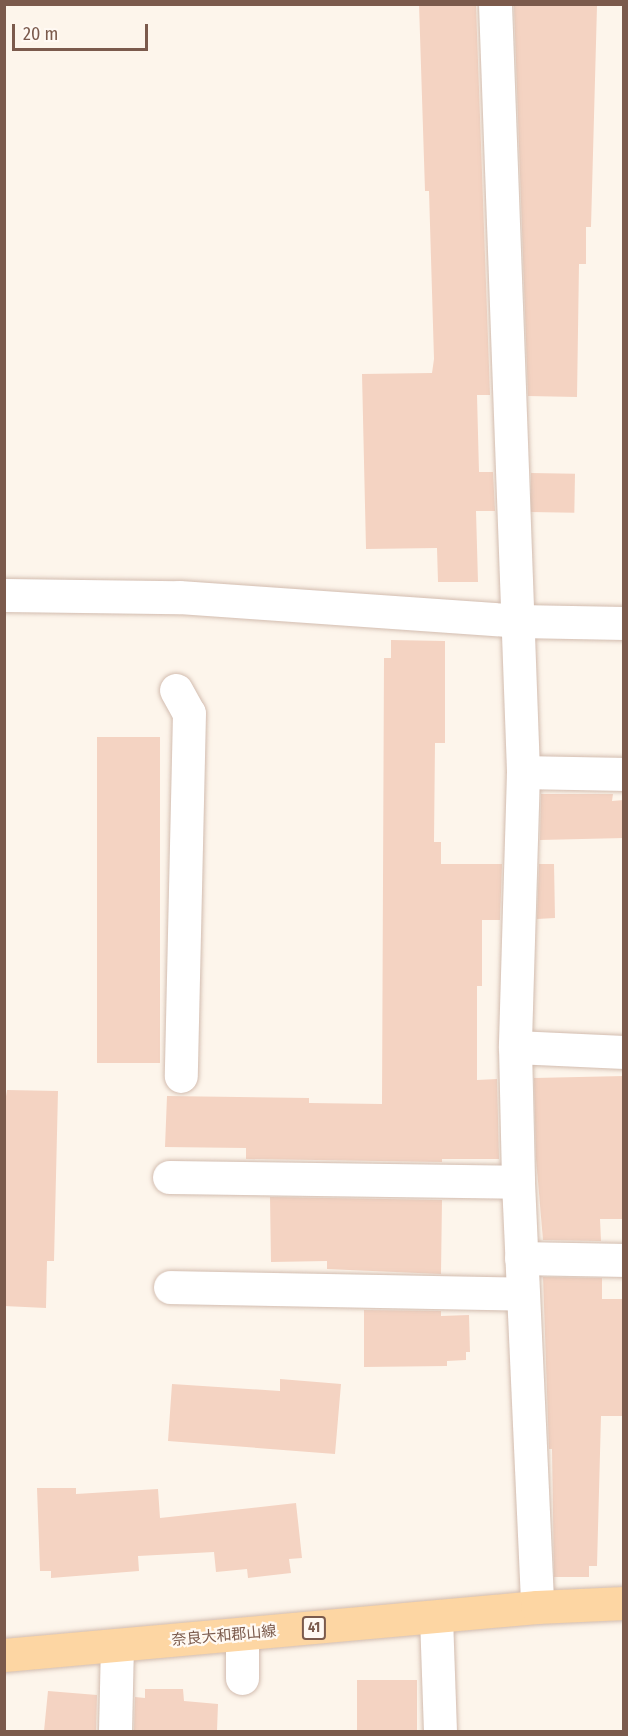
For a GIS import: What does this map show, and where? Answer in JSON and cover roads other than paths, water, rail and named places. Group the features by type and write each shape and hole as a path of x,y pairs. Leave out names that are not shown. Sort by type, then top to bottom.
{"main road":[{"name":"奈良大和郡山線","path":"4,1655 537,1607 624,1603"}],"street":[{"path":"495,4 523,772 514,1047 537,1607"},
{"path":"4,595 179,597 518,621 624,623"},
{"path":"177,690 189,713 181,1076"},
{"path":"523,772 624,774"},
{"path":"514,1047 624,1052"},
{"path":"169,1177 518,1182"},
{"path":"521,1258 624,1260"},
{"path":"170,1287 523,1294"},
{"path":"436,1617 440,1731"},
{"path":"242,1635 242,1678"},
{"path":"115,1731 117,1646"}]}
